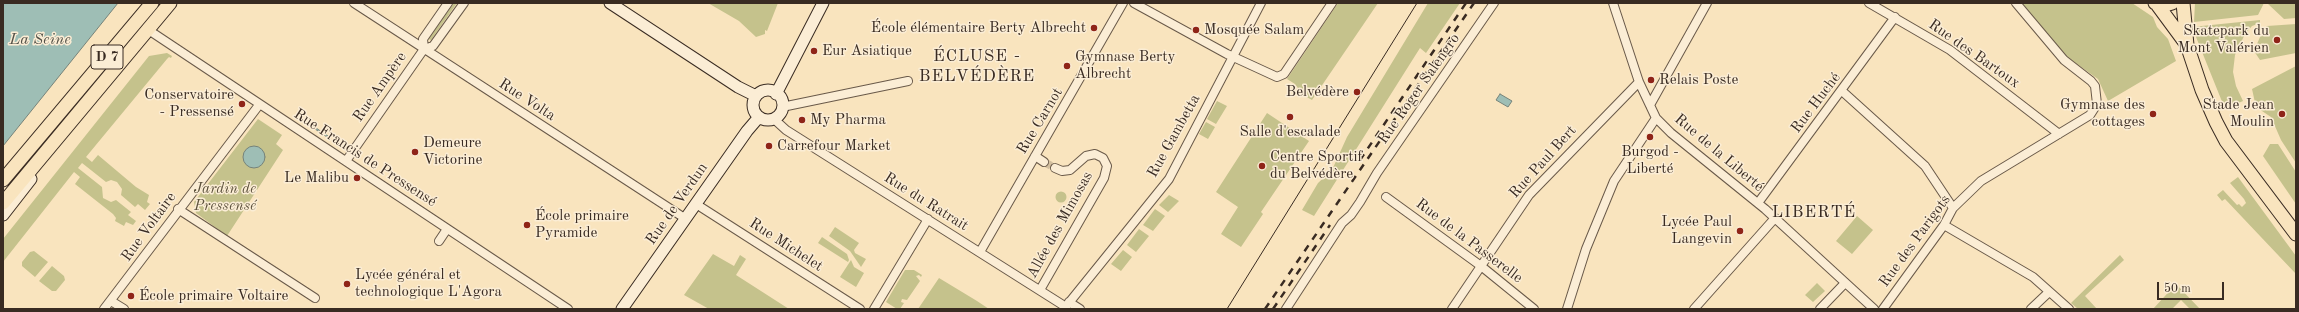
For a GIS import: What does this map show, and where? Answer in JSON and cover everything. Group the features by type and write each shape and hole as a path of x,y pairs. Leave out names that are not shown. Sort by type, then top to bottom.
{"main road":[{"name":"D 7","path":"3,203 61,133 141,26 152,3"},
{"name":"D 7","path":"3,180 141,26 170,3"},
{"path":"2156,3 2172,3"},
{"path":"2156,3 2187,45"},
{"path":"2183,3 2187,45 2202,90 2220,130 2296,234"}],"street":[{"name":"Rue Volta","path":"354,3 686,219"},
{"name":"Rue Ampère","path":"424,49 423,39 448,3"},
{"name":"Rue Ampère","path":"346,161 424,49 433,46 464,3"},
{"path":"610,3 738,87 756,96"},
{"name":"Rue Carnot","path":"980,252 1066,101 1076,88 1093,54 1123,3"},
{"path":"1134,3 1274,77 1281,76 1332,3"},
{"name":"Rue Gambetta","path":"1066,306 1169,179 1261,3"},
{"name":"Rue Roger Salengro","path":"1286,309 1342,223 1356,209 1377,173 1494,3"},
{"name":"Rue de la Liberté","path":"1613,3 1639,82 1656,118 1671,133 1758,203 1874,309"},
{"path":"1650,104 1707,3"},
{"name":"Rue des Bartoux","path":"1869,3 1950,50 2059,134"},
{"name":"Rue des Parigots","path":"1883,309 1944,225 1953,208 1981,181 2090,115 2097,104 2095,86 2087,77 2064,60 2016,3"},
{"path":"776,94 820,4"},
{"name":"Rue Huché","path":"1758,203 1842,91 1895,17"},
{"name":"Rue Francis de Pressensé","path":"141,26 568,309"},
{"path":"782,107 908,81"},
{"name":"Rue Paul Bert","path":"1452,309 1529,195 1639,82"},
{"path":"765,91 776,94 780,98 782,107 778,115 774,119 766,120 759,117 753,108 756,96 765,91"},
{"path":"1842,91 1925,166 1953,208"},
{"name":"Rue Voltaire","path":"104,309 178,209 260,104"},
{"name":"Rue de Verdun","path":"622,309 747,131 759,117"},
{"path":"1567,309 1586,250 1614,181 1656,118"},
{"name":"Rue du Ratrait","path":"774,119 786,130 1040,290 1066,306 1080,309"},
{"path":"3,215 36,172 61,133"},
{"name":"Allée des Mimosas","path":"1040,290 1104,178 1107,166 1103,158 1095,154 1086,156 1070,170 1062,171 1055,168"},
{"path":"1035,156 1044,162"},
{"name":"Rue de la Passerelle","path":"1386,197 1481,266 1534,309"},
{"name":"Rue Michelet","path":"696,204 860,309"},
{"path":"178,209 316,298"},
{"path":"1694,309 1775,218"},
{"path":"874,309 928,219"},
{"path":"1944,225 2033,277 2069,309"},
{"path":"439,241 447,229"},
{"path":"1820,309 1845,283"},
{"path":"2031,309 2049,292"},
{"path":"111,301 124,309"}],"green space":[{"path":"454,3 457,3 431,40 428,39"},
{"path":"708,3 778,3 767,31 765,30 765,34 756,37 739,21"},
{"path":"1338,3 1378,3 1312,100 1303,95 1295,84 1287,79"},
{"path":"1428,3 1460,3 1426,53 1420,48 1314,216 1302,210 1318,183 1332,170 1347,137"},
{"path":"2022,3 2132,3 2153,17 2157,27 2168,39 2176,61 2108,101 2098,79 2067,57"},
{"path":"2195,3 2264,3 2258,15 2194,22"},
{"path":"2267,3 2296,3 2296,18 2284,19"},
{"path":"2260,20 2260,23 2252,26 2245,34 2235,55 2233,72 2236,86 2243,101 2225,109 2192,27"},
{"name":"Skatepark du Mont Valérien","path":"2296,24 2296,53 2260,60 2254,51 2263,30 2267,26"},
{"path":"167,53 172,56 171,58 169,57 167,59 86,157 92,162 98,155 136,187 149,195 147,202 150,204 145,210 138,204 135,207 121,195 122,189 117,182 111,180 106,182 82,163 78,168 102,187 103,198 111,202 116,200 131,212 128,215 136,221 133,225 126,222 124,226 115,221 116,218 113,214 75,184 80,177 74,172 3,262 3,239 149,56"},
{"name":"Stade Jean Moulin","path":"2296,66 2296,163 2281,140 2271,117 2256,107 2252,89"},
{"path":"1217,101 1227,106 1216,124 1207,119"},
{"name":"Centre Sportif du Belvédère","path":"1267,113 1309,141 1261,212 1263,214 1241,247 1221,234 1238,207 1216,192"},
{"name":"Jardin de Pressensé","path":"258,119 282,135 276,144 283,150 227,236 196,213 194,202"},
{"path":"1206,122 1215,127 1208,139 1199,134"},
{"path":"2270,144 2278,144 2296,172 2296,204 2263,156"},
{"path":"2238,177 2296,256 2296,274 2225,199 2222,201 2217,195 2223,190 2237,205 2239,204 2242,207 2246,203 2244,199 2230,183"},
{"path":"1061,191 1065,193 1067,197 1065,201 1061,203 1057,201 1055,197 1057,193"},
{"path":"1169,195 1179,201 1168,212 1159,205"},
{"path":"1155,209 1165,216 1153,231 1143,225"},
{"path":"1857,216 1873,230 1852,254 1836,241"},
{"path":"835,227 859,243 854,250 855,253 866,259 861,267 850,251 829,236"},
{"path":"1139,229 1149,236 1136,252 1127,245"},
{"path":"822,237 847,254 849,260 848,262 818,243"},
{"path":"1123,250 1132,257 1121,271 1111,264"},
{"path":"34,251 48,262 35,277 22,266 22,262 30,252"},
{"path":"713,254 734,266 740,255 746,259 736,275 789,309 709,309 684,295"},
{"path":"2120,255 2124,260 2085,296 2097,309 2078,309 2071,303"},
{"path":"851,260 854,267 864,273 856,287 840,277"},
{"path":"52,266 64,276 65,280 56,291 52,291 39,281"},
{"path":"905,270 914,270 922,275 921,277 919,275 916,276 920,281 907,300 902,299 901,302 904,303 900,309 897,309 886,302"},
{"path":"939,278 977,301 989,309 918,309"},
{"path":"1817,283 1825,291 1813,302 1805,295"},
{"path":"2176,284 2200,309 2190,309 2181,300 2172,309 2153,309"}],"water":[{"name":"La Seine","path":"3,3 118,3 3,146"},
{"path":"1500,94 1512,101 1508,107 1496,100"},
{"path":"307,122 331,138 330,139 306,123"},
{"path":"254,146 262,149 265,157 262,165 254,168 246,165 243,157 246,149"}],"tunnel":[{"path":"1044,162 1055,168"}],"tram line":[{"path":"1227,309 1417,3"}],"railway":[{"path":"1360,160 1466,3"},
{"path":"1265,309 1474,3"},
{"path":"1273,309 1330,225"}],"place":[{"name":"École élémentaire Berty Albrecht","path":"1094,28"},
{"name":"Mosquée Salam","path":"1196,30"},
{"name":"Skatepark du Mont Valérien","path":"2277,40"},
{"name":"Eur Asiatique","path":"814,51"},
{"name":"Gymnase Berty Albrecht","path":"1067,66"},
{"name":"Relais Poste","path":"1651,80"},
{"name":"Belvédère","path":"1357,92"},
{"name":"Conservatoire - Pressensé","path":"242,104"},
{"name":"Gymnase des cottages","path":"2153,114"},
{"name":"Stade Jean Moulin","path":"2282,114"},
{"name":"Salle d'escalade","path":"1290,117"},
{"name":"My Pharma","path":"802,120"},
{"name":"Burgod - Liberté","path":"1650,137"},
{"name":"Carrefour Market","path":"769,146"},
{"name":"Demeure Victorine","path":"415,152"},
{"name":"Centre Sportif du Belvédère","path":"1262,166"},
{"name":"Le Malibu","path":"357,178"},
{"name":"École primaire Pyramide","path":"527,225"},
{"name":"Lycée Paul Langevin","path":"1740,231"},
{"name":"Lycée général et technologique L'Agora","path":"347,284"},
{"name":"École primaire Voltaire","path":"131,296"}],"district":[{"name":"ÉCLUSE - BELVÉDÈRE","path":"977,67"},
{"name":"LIBERTÉ","path":"1814,213"}]}
